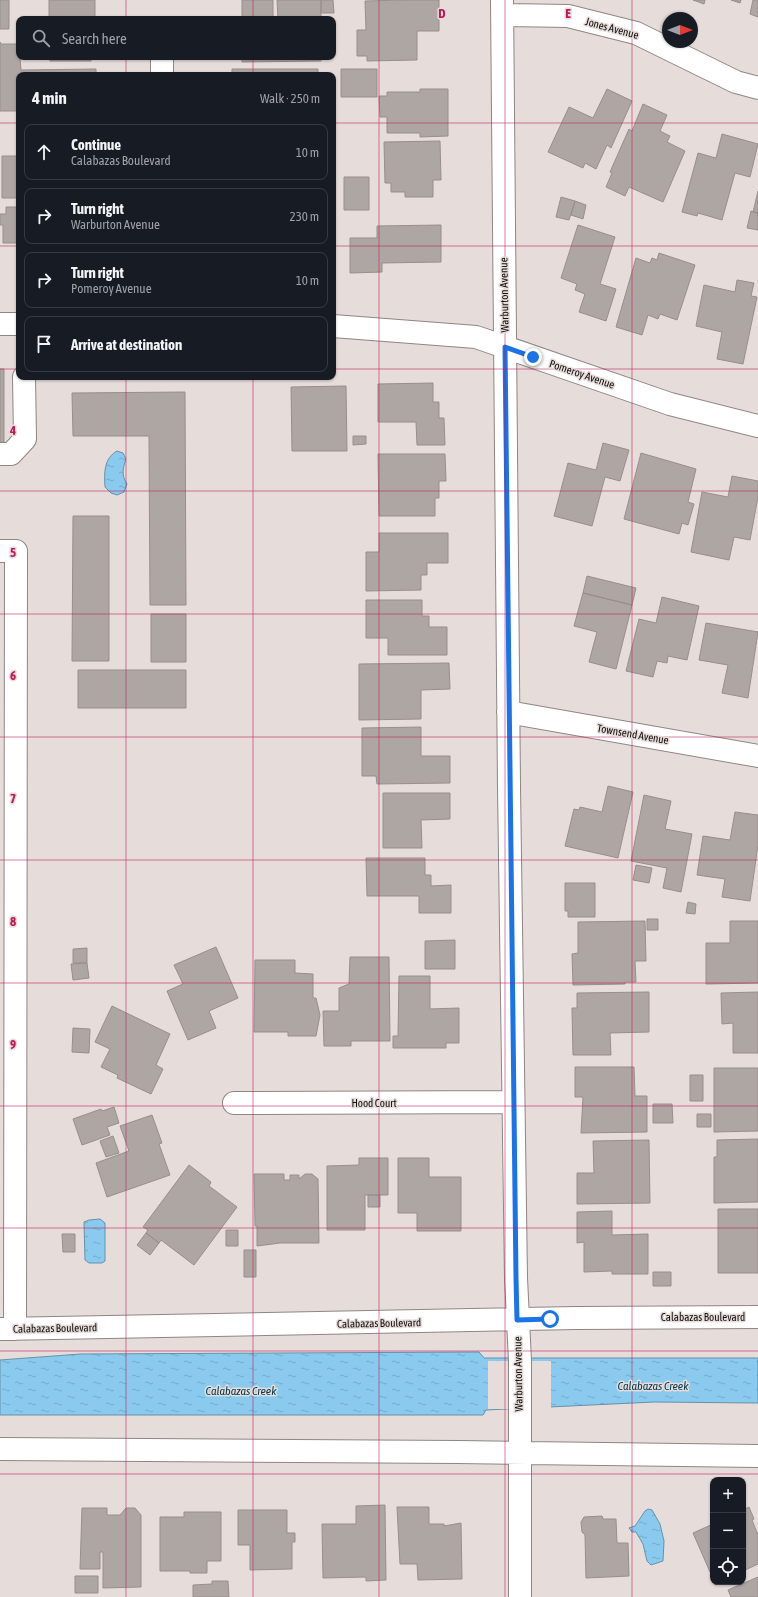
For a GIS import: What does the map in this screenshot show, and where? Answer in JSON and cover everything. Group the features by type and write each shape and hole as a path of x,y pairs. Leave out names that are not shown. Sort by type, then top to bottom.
{"street":[{"name":"Jones Avenue","path":"502,8 568,16 636,33 736,82 758,88"},
{"name":"Warburton Avenue","path":"502,8 508,712 517,1320 520,1361 518,1452 520,1597"},
{"path":"162,60 162,72"},
{"path":"0,324 16,324"},
{"name":"Pomeroy Avenue","path":"336,326 476,337 670,404 758,426"},
{"path":"0,454 11,454 25,439 24,380"},
{"path":"0,551 16,551 8,975 8,1054 15,1211 7,1329"},
{"name":"Townsend Avenue","path":"508,712 758,756"},
{"name":"Hood Court","path":"234,1103 514,1102"},
{"name":"Calabazas Boulevard","path":"7,1329 576,1318 758,1317"},
{"path":"0,1449 518,1452 758,1456"}],"water":[{"path":"117,451 123,453 126,459 123,472 127,484 124,492 117,495 111,493 105,487 105,476 107,462"},
{"path":"100,1219 105,1223 105,1261 102,1263 89,1263 85,1260 84,1222"},
{"name":"Calabazas Creek","path":"479,1352 484,1358 758,1358 758,1403 654,1402 486,1410 483,1415 0,1415 0,1360 80,1354"},
{"path":"648,1509 652,1510 660,1524 664,1541 663,1561 651,1565 647,1561 643,1544 636,1532 632,1532 629,1528 635,1526"}],"pier":[{"path":"488,1361 551,1361 551,1409 488,1409"}],"building":[{"path":"0,0 9,0 9,29 0,29"},
{"path":"49,0 95,0 95,16 49,16"},
{"path":"242,0 273,0 273,16 242,16"},
{"path":"277,0 321,0 321,16 278,16"},
{"path":"321,0 333,0 334,13 321,13"},
{"path":"439,0 439,31 417,31 417,60 367,61 367,56 357,56 357,30 366,30 365,1"},
{"path":"693,0 705,0 704,4"},
{"path":"731,0 741,0 740,3"},
{"path":"753,0 758,0 758,17 750,14"},
{"path":"0,42 1,44 16,44 16,60 20,60 21,70 96,69 96,72 16,72 16,111 0,111"},
{"path":"50,60 91,60 91,61"},
{"path":"242,60 321,60 321,61 242,62"},
{"path":"232,69 318,69 318,72 232,72"},
{"path":"341,69 377,69 377,97 341,97"},
{"path":"420,89 448,89 448,136 420,137 420,133 387,133 387,117 380,117 379,96 387,96 387,92 420,92"},
{"path":"607,89 632,101 611,148 607,145 596,169 585,163 583,168 548,152 569,107 593,118"},
{"path":"643,104 667,115 660,131 670,136 667,142 685,151 663,202 629,187 625,196 606,187 612,173 610,172 629,129 632,131"},
{"path":"722,134 758,144 750,177 735,173 722,220 698,213 697,216 682,212 698,153 716,158"},
{"path":"440,141 441,180 433,180 433,197 405,197 405,192 391,192 391,183 385,183 384,142"},
{"path":"2,156 16,156 16,198 2,198"},
{"path":"344,177 369,177 369,210 344,210"},
{"path":"758,191 758,213 753,212"},
{"path":"561,197 575,201 569,220 556,217"},
{"path":"575,201 586,205 583,219 571,215"},
{"path":"6,207 16,207 16,243 3,243 3,225 0,225 0,214 6,214"},
{"path":"751,211 758,213 758,230 747,228"},
{"path":"441,225 441,262 382,263 382,272 350,273 350,238 377,238 377,226"},
{"path":"578,225 615,237 600,284 616,289 606,321 579,312 585,294 575,290 577,284 561,278"},
{"path":"659,253 695,265 677,320 660,314 658,319 648,315 642,335 616,327 636,258 650,263 652,258 657,260"},
{"path":"737,280 754,283 751,296 757,297 743,364 717,359 722,332 696,326 704,285 735,292"},
{"path":"0,369 4,369 4,443 0,443"},
{"path":"433,383 433,402 439,402 439,418 444,418 445,445 417,445 416,422 378,422 378,384"},
{"path":"346,386 347,451 292,451 291,387"},
{"path":"185,392 186,605 150,605 149,436 73,436 72,393"},
{"path":"353,436 366,436 366,444 353,445"},
{"path":"603,443 629,450 620,481 605,477 592,526 554,516 568,463 596,470"},
{"path":"641,453 696,469 688,502 694,504 688,525 682,523 679,534 624,519"},
{"path":"378,454 445,454 446,481 439,481 439,498 435,498 435,516 379,516"},
{"path":"732,476 758,481 758,497 750,540 734,537 729,560 691,552 702,492 728,497"},
{"path":"73,516 109,516 109,661 72,661"},
{"path":"379,533 448,533 448,563 427,563 427,575 421,575 421,590 366,591 366,552 379,552"},
{"path":"587,576 636,588 632,605 583,593"},
{"path":"583,593 632,605 616,669 589,662 597,632 574,626"},
{"path":"662,597 699,606 687,660 668,656 667,663 657,661 653,677 626,671 639,619 656,623"},
{"path":"366,600 422,600 422,616 429,616 429,627 447,627 447,655 388,655 388,638 366,638"},
{"path":"151,614 186,614 186,662 151,662"},
{"path":"706,623 758,632 748,698 722,693 728,665 699,660"},
{"path":"449,663 450,689 421,690 421,719 359,720 359,664"},
{"path":"78,670 186,670 186,708 78,708"},
{"path":"421,727 421,756 450,756 450,783 377,784 376,776 362,776 362,728"},
{"path":"608,786 633,792 618,858 565,846 574,809 579,810 580,807 602,812"},
{"path":"383,793 450,793 450,819 421,820 422,848 383,848"},
{"path":"644,795 671,801 665,829 692,834 681,892 663,888 667,868 631,861"},
{"path":"735,812 758,815 758,845 750,901 722,897 725,879 697,875 703,836 730,840"},
{"path":"366,858 425,858 425,875 431,875 431,886 451,885 451,913 419,913 419,896 367,896"},
{"path":"636,865 652,868 649,883 633,880"},
{"path":"565,883 595,883 595,917 568,917 568,911 565,911"},
{"path":"688,902 696,904 695,914 686,913"},
{"path":"647,919 658,919 658,930 647,930"},
{"path":"645,921 646,961 635,961 636,982 625,982 625,984 573,985 572,954 578,953 578,922"},
{"path":"730,921 758,921 758,983 706,984 706,943 730,943"},
{"path":"455,940 455,969 425,969 425,941"},
{"path":"216,947 238,998 209,1011 216,1028 188,1040 167,991 183,984 174,965"},
{"path":"87,948 87,963 73,963 73,949"},
{"path":"350,957 389,957 390,1041 351,1041 351,1046 324,1046 323,1011 339,1011 339,988 349,984"},
{"path":"255,960 295,960 295,973 313,974 313,998 316,998 320,1015 316,1036 288,1036 288,1032 254,1032"},
{"path":"87,963 89,978 73,980 71,964"},
{"path":"399,976 430,976 430,1009 459,1008 459,1043 446,1043 446,1048 393,1048 393,1036 398,1036"},
{"path":"649,992 649,1032 610,1033 611,1055 573,1055 572,1008 577,1008 577,993"},
{"path":"758,992 758,1053 733,1053 733,1023 722,1024 721,993"},
{"path":"112,1006 170,1034 156,1065 163,1069 151,1094 117,1078 118,1075 101,1067 110,1049 95,1042"},
{"path":"73,1028 90,1029 89,1053 72,1052"},
{"path":"575,1067 634,1067 635,1096 647,1096 647,1132 581,1133 583,1097 575,1097"},
{"path":"714,1068 758,1068 758,1131 714,1132"},
{"path":"690,1075 703,1075 703,1101 690,1101"},
{"path":"653,1104 672,1104 673,1123 653,1123"},
{"path":"114,1107 119,1123 107,1127 110,1135 82,1145 73,1119 101,1109 102,1111"},
{"path":"697,1114 711,1114 711,1127 697,1127"},
{"path":"152,1115 162,1143 159,1144 170,1175 107,1197 96,1163 129,1151 120,1126"},
{"path":"113,1136 119,1153 106,1157 100,1141"},
{"path":"758,1139 758,1202 714,1203 714,1157 717,1157 717,1140"},
{"path":"649,1140 650,1203 577,1204 577,1173 594,1173 593,1141"},
{"path":"359,1158 388,1158 388,1195 365,1195 365,1230 327,1230 327,1166 359,1165"},
{"path":"398,1158 429,1158 429,1177 461,1177 461,1231 417,1231 417,1213 398,1213"},
{"path":"189,1165 211,1182 209,1186 237,1207 194,1265 161,1240 159,1243 146,1233 148,1230 143,1227"},
{"path":"254,1174 284,1174 284,1180 290,1180 290,1175 299,1175 299,1179 305,1174 312,1174 318,1179 319,1243 280,1243 257,1246"},
{"path":"368,1195 380,1195 380,1207 368,1207"},
{"path":"718,1209 758,1209 758,1273 718,1273"},
{"path":"612,1211 612,1235 648,1234 648,1274 612,1274 612,1271 584,1272 584,1242 577,1243 577,1212"},
{"path":"226,1230 238,1230 238,1246 226,1246"},
{"path":"146,1233 159,1243 150,1255 137,1245"},
{"path":"62,1234 75,1234 75,1252 63,1252"},
{"path":"244,1250 256,1250 256,1277 244,1277"},
{"path":"653,1272 671,1272 671,1286 653,1286"},
{"path":"385,1505 386,1580 366,1581 366,1577 323,1578 322,1524 356,1524 356,1506"},
{"path":"397,1507 429,1507 429,1524 444,1524 444,1526 461,1523 462,1579 418,1580 417,1564 400,1564"},
{"path":"749,1507 758,1535 758,1564 746,1570 746,1513 746,1508"},
{"path":"82,1508 107,1508 107,1515 120,1515 126,1508 135,1508 141,1515 141,1587 103,1588 103,1552 100,1552 100,1569 80,1569"},
{"path":"238,1510 287,1510 287,1533 295,1533 295,1542 292,1542 292,1569 250,1570 250,1545 238,1545"},
{"path":"184,1512 221,1512 221,1561 207,1561 207,1573 190,1573 190,1571 160,1571 160,1517 184,1517"},
{"path":"602,1516 603,1519 616,1519 617,1543 628,1543 629,1576 586,1578 585,1535 582,1532 581,1522 584,1517"},
{"path":"710,1525 710,1572 693,1533"},
{"path":"75,1576 98,1576 98,1593 75,1593"},
{"path":"758,1577 758,1597 731,1597 728,1590 740,1585 746,1585 746,1582"},
{"path":"212,1581 228,1581 229,1597 193,1597 193,1585 212,1584"}],"route":[{"path":"533,357 505,347 516,1278 517,1320 550,1319"}]}
